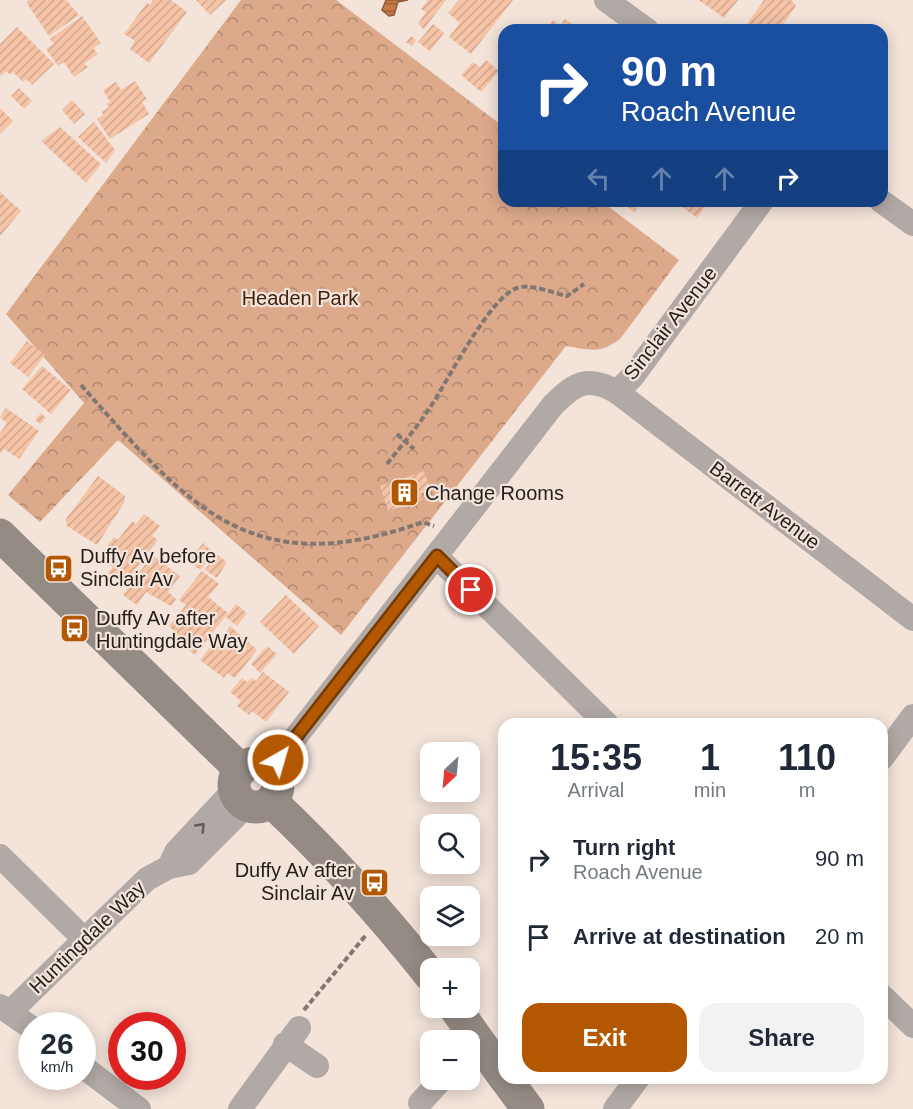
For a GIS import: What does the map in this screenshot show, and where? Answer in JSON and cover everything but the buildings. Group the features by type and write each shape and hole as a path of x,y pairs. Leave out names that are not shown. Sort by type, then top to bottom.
{"main road":[{"path":"0,535 253,787 329,857 383,915 420,962"},
{"path":"480,1051 498,1071"},
{"path":"509,1084 528,1109"}],"street":[{"path":"606,0 639,24"},
{"path":"888,206 913,224"},
{"name":"Sinclair Avenue","path":"253,787 566,393 577,385 591,382 602,383 617,392 633,376 758,207"},
{"name":"Barrett Avenue","path":"617,392 913,619"},
{"path":"437,556 601,718"},
{"path":"888,750 913,716"},
{"name":"Huntingdale Way","path":"5,1009 147,879 170,867 189,863 253,787"},
{"path":"0,856 83,938"},
{"path":"888,1002 913,1026"},
{"path":"5,1009 18,1018"},
{"path":"240,1109 296,1028 317,1066"},
{"path":"96,1077 139,1109"},
{"path":"615,1109 634,1084"},
{"path":"420,1103 432,1090"}],"path":[{"path":"387,464 406,441 446,383 474,336 508,294 518,288 526,287 567,296 584,284"},
{"path":"81,385 174,485 217,519 245,532 282,543 327,542 387,535 423,522 454,535"},
{"path":"397,434 414,449"},
{"path":"296,1028 306,1005 383,915"}],"green space":[{"name":"Headen Park","path":"241,0 336,0 498,122 498,207 609,207 679,260 620,339 600,349 566,346 341,635 118,440 40,522 8,495 84,403 6,314"}],"shaded area":[{"path":"386,0 408,0 398,2 394,15 389,16 382,10"}],"place":[{"name":"Change Rooms","path":"404,493"},
{"name":"Duffy Av before Sinclair Av","path":"59,568"},
{"name":"Duffy Av after Huntingdale Way","path":"75,629"},
{"name":"Duffy Av after Sinclair Av","path":"375,882"}],"route":[{"path":"278,760 437,556 471,590"}]}
